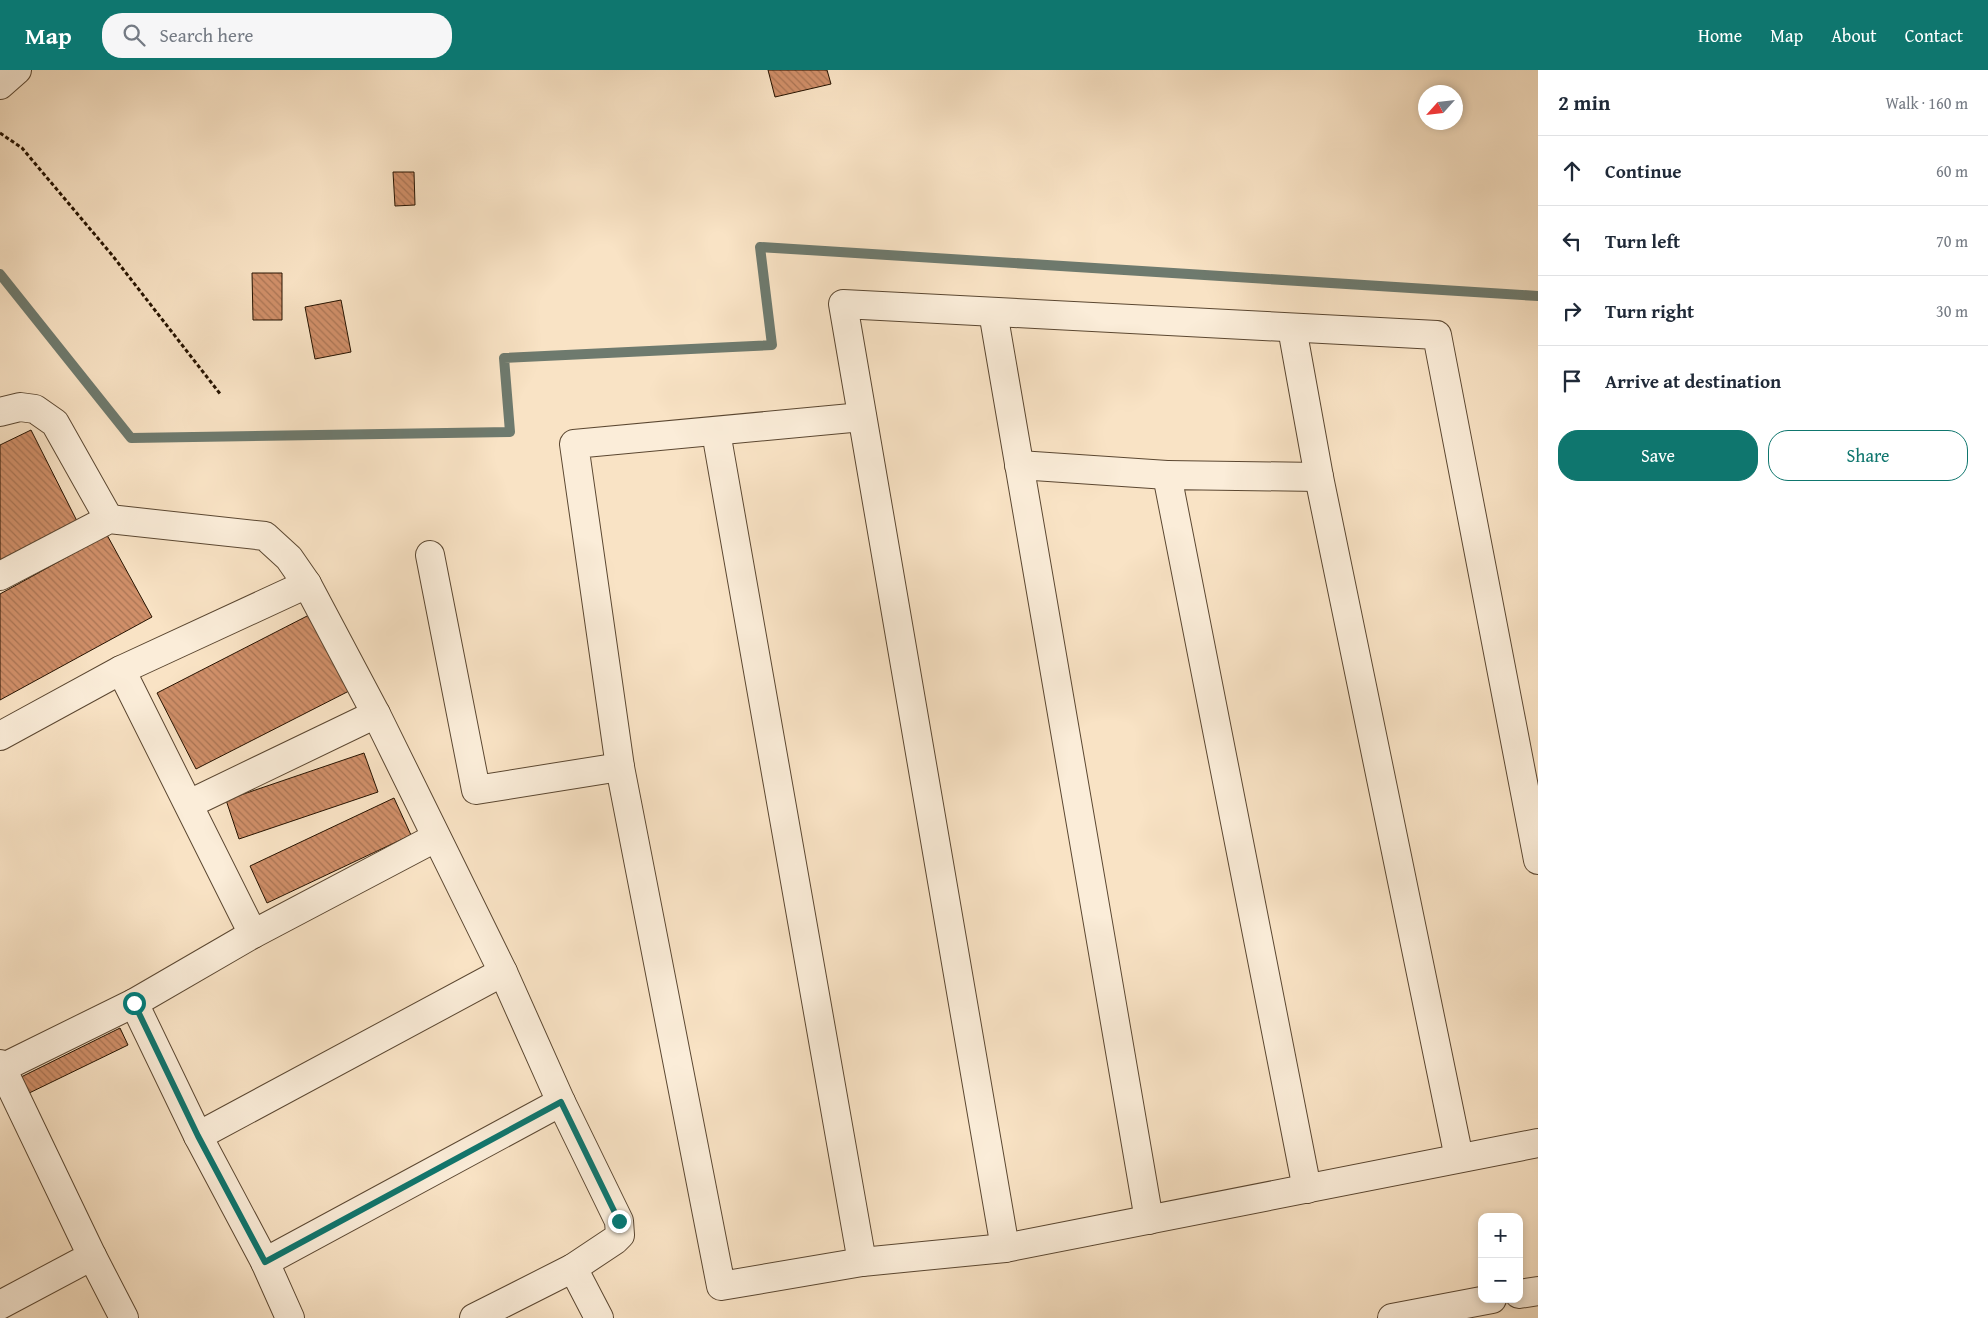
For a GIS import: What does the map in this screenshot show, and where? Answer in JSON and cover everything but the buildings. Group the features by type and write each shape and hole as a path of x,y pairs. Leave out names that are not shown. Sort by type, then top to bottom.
{"street":[{"path":"0,85 17,70"},
{"path":"1005,1248 843,304 1437,335 1538,860"},
{"path":"993,312 1149,1220"},
{"path":"1292,328 1319,477 1459,1158"},
{"path":"0,412 20,407 34,409 55,423 109,519"},
{"path":"862,417 574,444 620,767 721,1286 862,1262 1005,1248 1538,1143"},
{"path":"716,432 862,1262"},
{"path":"1019,465 1167,475 1319,477"},
{"path":"1167,475 1306,1189"},
{"path":"0,576 109,519 265,536 289,558 307,584 376,714 435,838 503,972 561,1102 617,1213 620,1235 615,1240 572,1268 474,1318"},
{"path":"430,555 476,790 620,767"},
{"path":"0,736 121,670 307,584"},
{"path":"121,670 253,934"},
{"path":"189,804 376,714"},
{"path":"124,1318 92,1256 1,1066 134,1003 253,934 435,838"},
{"path":"198,1136 503,972"},
{"path":"134,1003 198,1136 265,1262 290,1318"},
{"path":"265,1262 561,1102"},
{"path":"0,1304 92,1256"},
{"path":"572,1268 599,1318"},
{"path":"1523,1293 1538,1290"},
{"path":"1392,1318 1460,1312 1482,1303"}],"path":[{"path":"0,133 22,148 112,255 221,395"}],"waterway":[{"path":"0,274 131,438 510,432 504,358 772,345 760,247 1538,296"}],"route":[{"path":"134,1003 198,1136 265,1262 561,1102 617,1213 619,1221"}]}
